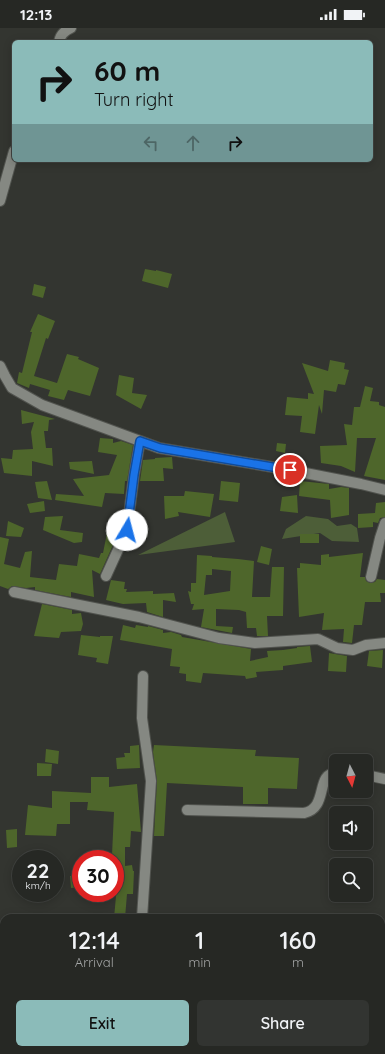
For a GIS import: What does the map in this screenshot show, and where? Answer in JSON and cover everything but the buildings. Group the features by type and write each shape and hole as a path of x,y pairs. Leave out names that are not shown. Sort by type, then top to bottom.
{"street":[{"path":"59,40 60,37 71,28"},
{"path":"0,201 12,158"},
{"path":"0,366 12,388 42,405 160,448 298,472 385,490"},
{"path":"106,576 127,530 140,441"},
{"path":"371,576 385,523"},
{"path":"14,592 139,617 219,638 255,643 318,639 337,648 353,650 366,645 385,644"},
{"path":"142,914 151,781 142,718 143,676"},
{"path":"187,810 310,812 318,803 326,778 329,775"},
{"path":"373,776 385,779"}],"green space":[{"path":"225,512 235,542 138,555"},
{"path":"306,516 328,519 337,526 351,524 357,528 359,542 332,541 320,533 282,539 286,529"}],"route":[{"path":"127,530 140,441 160,448 290,470"}]}
